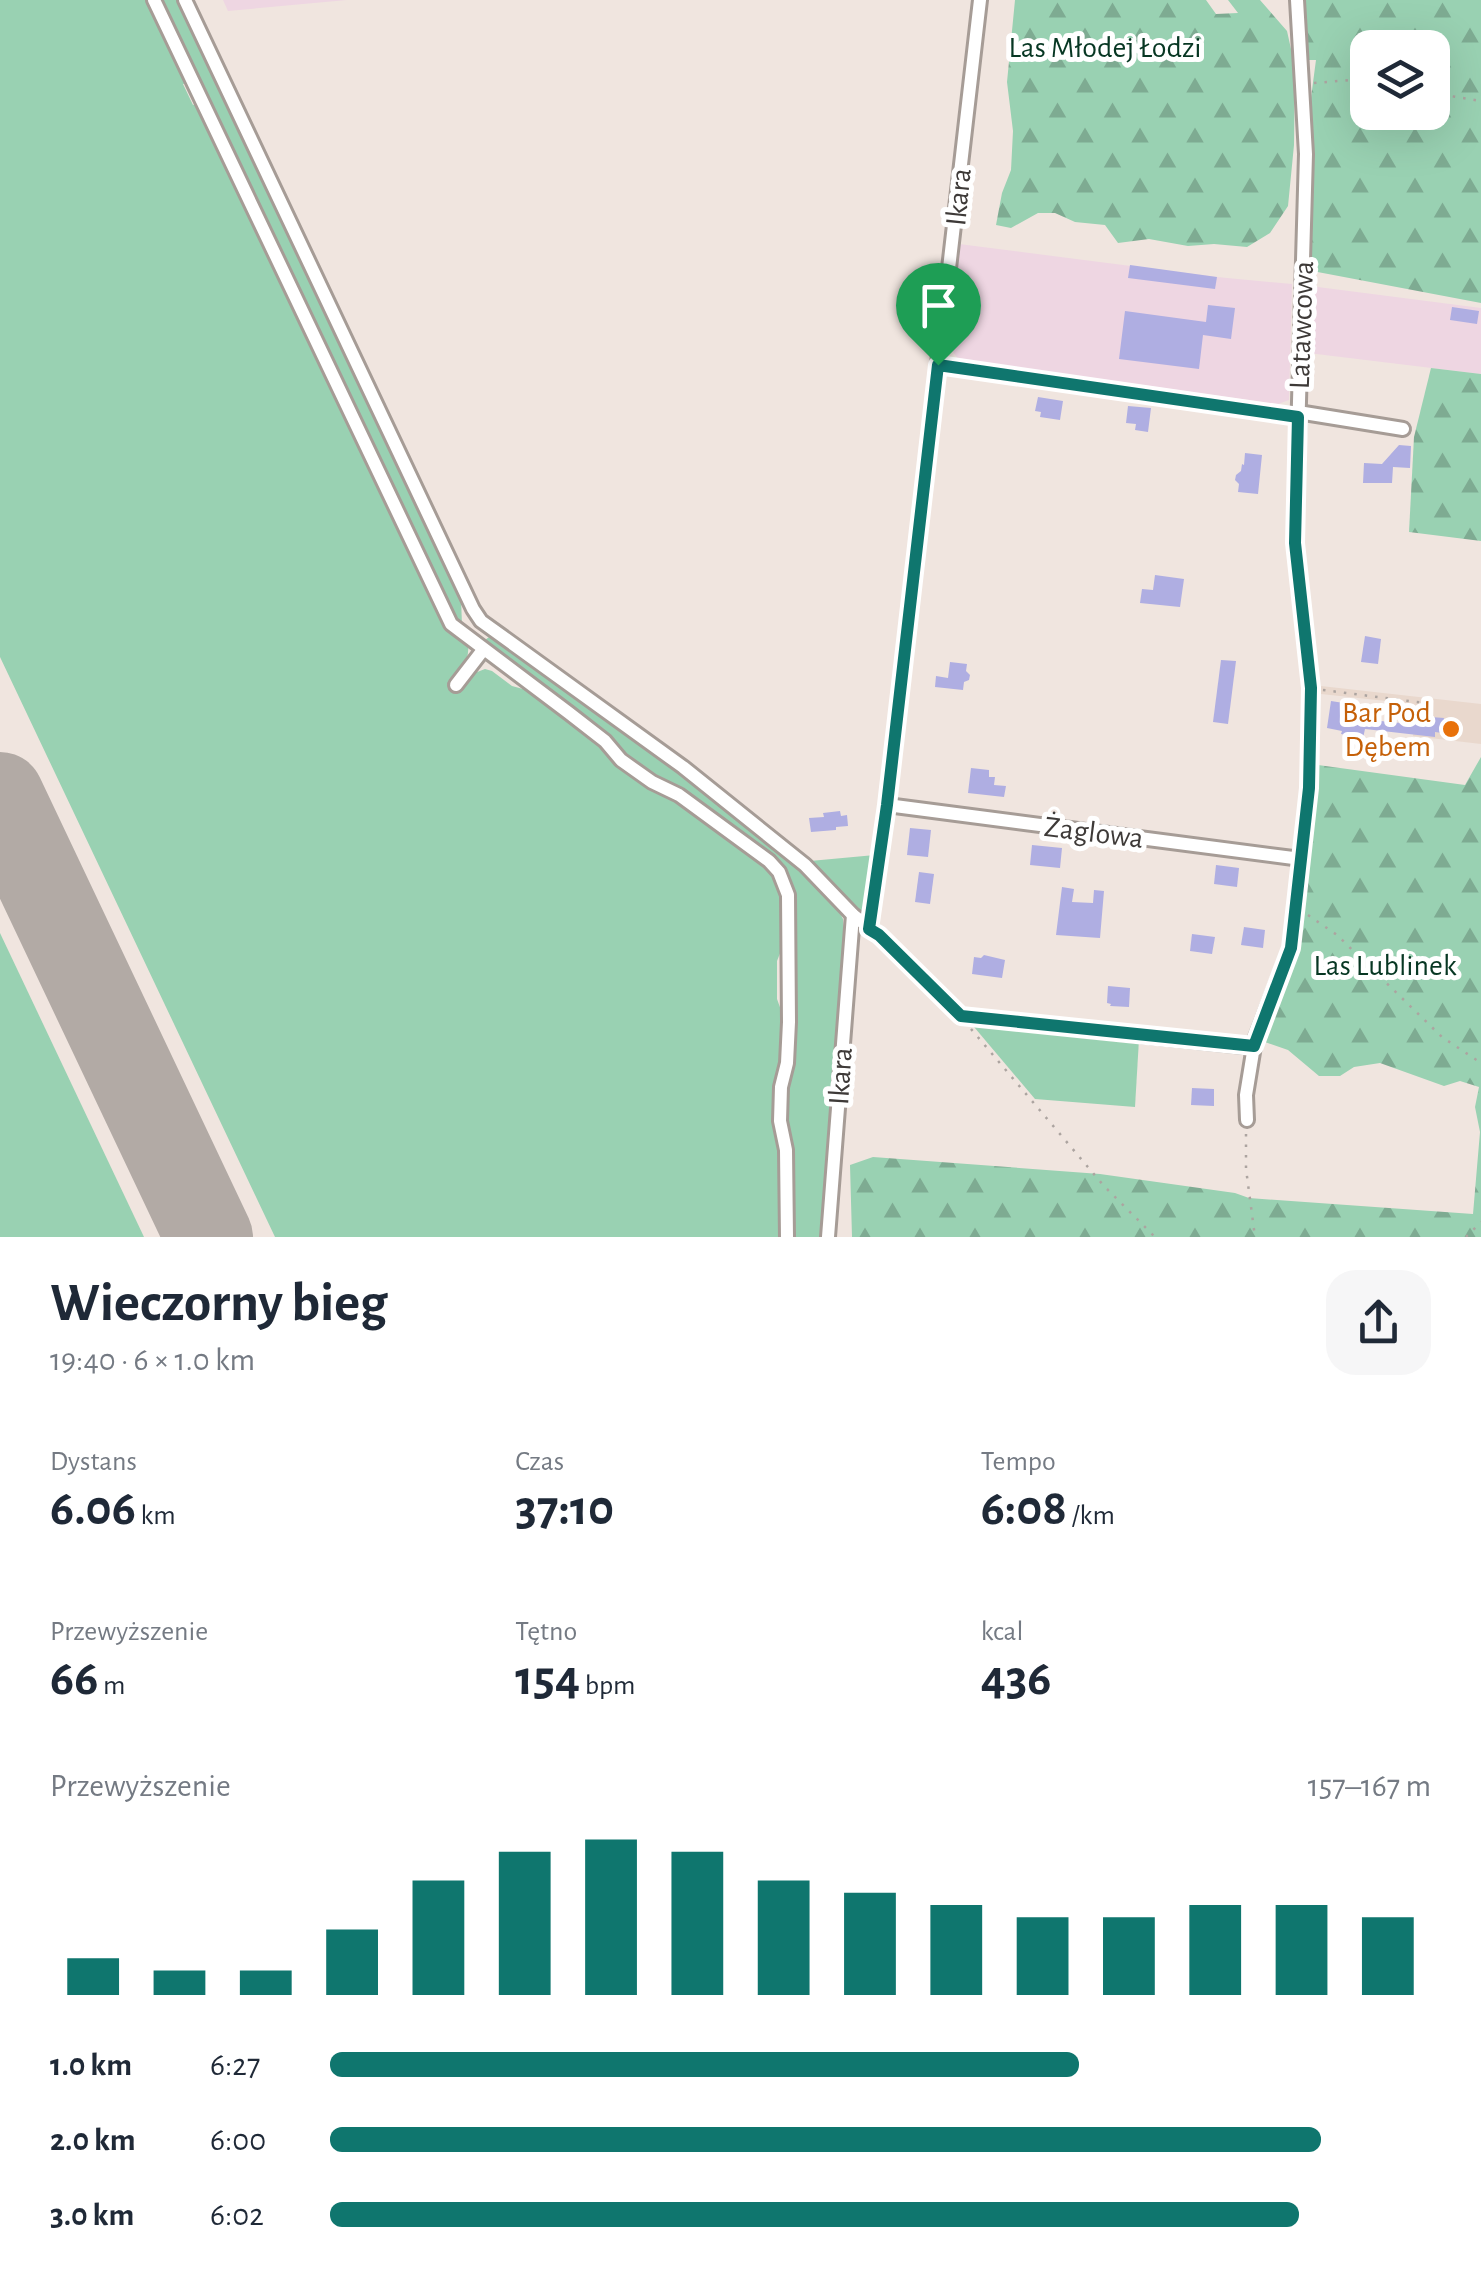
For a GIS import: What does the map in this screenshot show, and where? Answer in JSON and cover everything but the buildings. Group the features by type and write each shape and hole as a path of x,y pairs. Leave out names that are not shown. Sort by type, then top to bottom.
{"street":[{"path":"154,0 446,616 455,628 600,737 621,760 729,830 768,861 785,882 789,1022 780,1122 786,1150 787,1237"},
{"name":"Ikara","path":"869,929 887,805 980,0"},
{"name":"Latawcowa","path":"1247,1120 1246,1095 1254,1046 1291,948 1309,788 1311,688 1295,543 1306,154 1297,0"},
{"path":"188,1 481,620 682,767 805,865 852,915 879,935 961,1016 1254,1046"},
{"path":"938,365 1404,429"},
{"path":"469,639 481,620"},
{"path":"456,685 484,650"},
{"name":"Żaglowa","path":"887,805 1301,860"},
{"name":"Ikara","path":"828,1237 852,915"}],"path":[{"path":"1303,84 1350,80"},
{"path":"1450,96 1481,102"},
{"path":"1311,688 1432,704 1430,724 1436,725"},
{"path":"1296,906 1337,934 1442,1038 1481,1062"},
{"path":"961,1016 1104,1186 1155,1237"},
{"path":"1247,1120 1246,1168 1255,1237"},
{"path":"1466,1237 1481,1222"}],"shaded area":[{"path":"223,0 347,0 228,11"},
{"path":"959,244 1292,284 1289,400 1278,404 958,359 951,349"},
{"path":"1310,286 1481,308 1481,374 1308,353"},
{"path":"1321,686 1481,704 1481,744 1413,736 1414,704 1321,694"}],"green space":[{"path":"0,0 150,0 189,83 183,84 193,105 199,103 468,646 466,661 451,682 485,669 512,686 534,692 600,745 615,762 762,862 778,881 786,938 777,961 777,999 785,1021 775,1122 780,1149 783,1237 275,1237 0,657"},
{"path":"158,0 178,0 461,598 462,625 459,626"},
{"name":"Las Młodej Łodzi","path":"1015,0 1206,0 1216,14 1238,13 1228,0 1260,0 1287,31 1295,67 1288,206 1270,233 1247,247 1188,246 1149,239 1118,243 1105,225 1075,222 1055,213 1038,213 1011,228 996,225 1011,170 1013,131 1007,82"},
{"path":"1303,0 1481,0 1481,303 1307,270 1313,165 1310,105 1316,60 1304,60"},
{"path":"1431,368 1481,374 1481,541 1409,532 1414,437"},
{"path":"492,635 681,770 800,867 838,909 845,941 822,1237 792,1237 793,1156 787,1090 793,1059 794,899 789,877 784,869 682,791 655,778 625,756 484,643"},
{"name":"Las Lublinek","path":"1481,757 1481,1237 852,1237 850,1165 873,1157 1100,1174 1249,1198 1473,1214 1480,1132 1475,1107 1479,1087 1460,1081 1444,1086 1380,1063 1354,1067 1340,1076 1319,1076 1288,1050 1262,1041 1303,896 1318,765 1465,785"},
{"path":"875,855 866,916 861,917 810,861"},
{"path":"0,933 144,1237 0,1237"},
{"path":"969,1021 1139,1039 1135,1107 1035,1099"}],"runway":[{"path":"0,796 209,1237"}],"place":[{"name":"Bar Pod Dębem","path":"1451,729"}],"route":[{"path":"938,365 1298,417 1295,543 1311,688 1309,788 1291,948 1254,1046 961,1016 869,929 938,365"}]}
